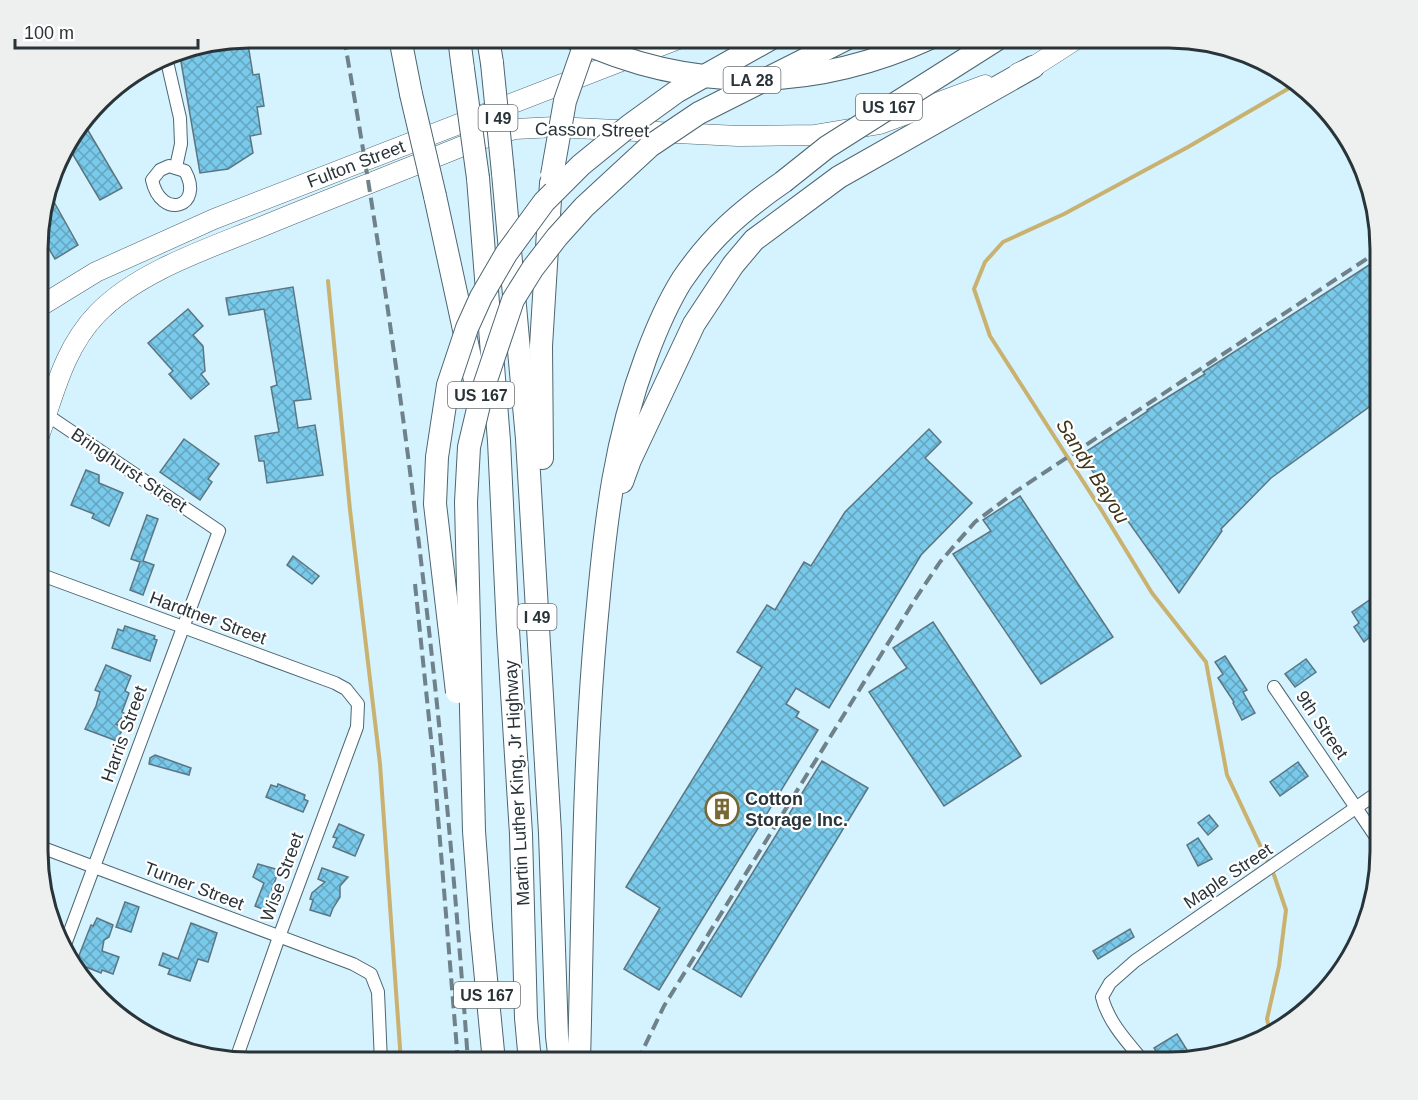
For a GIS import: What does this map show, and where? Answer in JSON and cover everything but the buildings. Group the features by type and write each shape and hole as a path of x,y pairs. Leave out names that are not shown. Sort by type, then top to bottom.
{"highway":[{"path":"402,48 482,411 505,555"},
{"name":"Martin Luther King, Jr Highway","path":"460,48 478,178 499,441 521,834 526,1018 529,1052"},
{"name":"Martin Luther King, Jr Highway","path":"490,48 527,439 550,832 559,1052"},
{"path":"531,519 543,453 541,346 552,175 565,100 583,48"},
{"name":"LA 28","path":"598,48 625,59 656,67 693,74 752,80 796,77 855,66 903,48"},
{"path":"474,831 435,504 442,416 448,385 467,328 481,297 506,254 544,202 581,165 676,92 754,48"},
{"name":"US 167","path":"493,1052 474,831 466,502 469,447 482,392 513,300 533,268 584,207 650,146 699,113 828,48"},
{"name":"US 167","path":"579,1052 587,754 593,650 604,535 618,449 632,396 662,316 681,281 702,252 743,210 827,147 983,48"},
{"path":"604,535 630,460 694,324 733,265 754,240 839,177 1033,67"}],"main road":[{"name":"Fulton Street","path":"48,302 96,272 214,219 655,48"},
{"name":"Casson Street","path":"48,400 76,343 97,314 142,280 190,256 475,141 515,129 555,127 738,136 814,135 880,124 1033,67 1062,48"}],"street":[{"path":"168,65 180,118 182,144 176,167"},
{"name":"Bringhurst Street","path":"48,415 219,531"},
{"name":"Harris Street","path":"68,937 219,531"},
{"name":"Hardtner Street","path":"48,577 335,683 346,688 358,704"},
{"name":"9th Street","path":"1274,687 1370,828"},
{"name":"Wise Street","path":"239,1052 357,727 358,704"},
{"name":"Maple Street","path":"1136,1052 1104,1007 1102,997 1110,983 1135,961 1370,798"},
{"name":"Turner Street","path":"48,850 353,964 371,974 378,992 381,1052"}],"waterway":[{"name":"Sandy Bayou","path":"1269,1026 1267,1019 1279,966 1286,910 1274,875 1227,775 1206,662 1152,593 990,336 974,289 985,262 1003,242 1064,214 1188,147 1289,88"},
{"path":"328,281 350,510 380,764 400,1052"}],"railway":[{"path":"346,48 385,292 419,548 447,805 467,1052"},
{"path":"642,1052 664,1006 916,598 940,562 975,522 1015,492 1370,257"},
{"path":"415,584 434,767 457,1052"}],"place":[{"name":"Cotton Storage Inc.","path":"722,809"}]}
